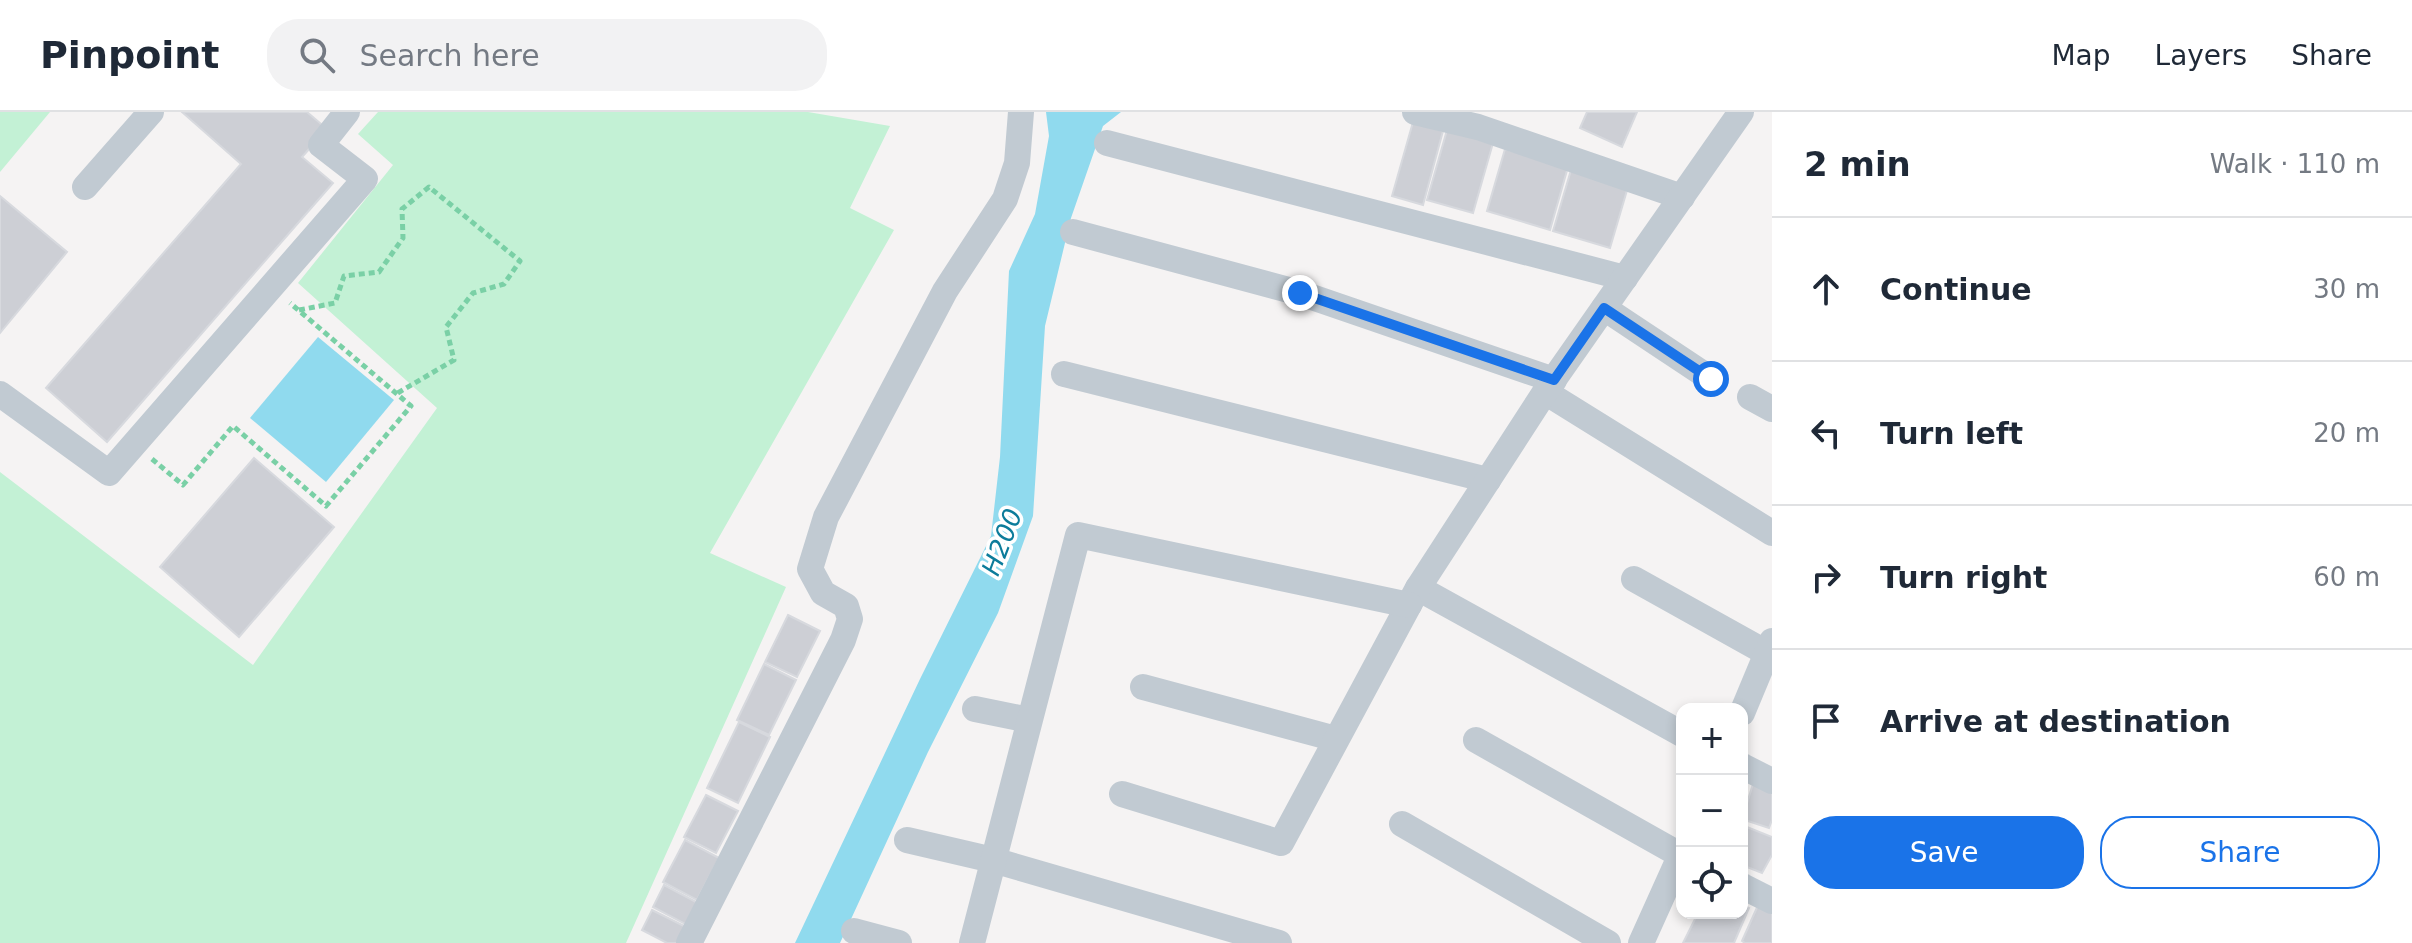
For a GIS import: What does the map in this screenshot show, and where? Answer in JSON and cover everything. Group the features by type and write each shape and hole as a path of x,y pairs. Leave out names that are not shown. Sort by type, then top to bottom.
{"street":[{"path":"85,187 151,112"},
{"path":"0,394 109,473 365,179 321,145 347,112"},
{"path":"689,943 843,640 850,619 846,606 823,593 810,569 826,517 945,291 1005,199 1017,163 1021,112"},
{"path":"1415,112 1478,127 1682,197"},
{"path":"1122,794 1281,843 1413,596 1550,386 1741,112"},
{"path":"1107,143 1625,278"},
{"path":"1073,232 1300,293 1550,386 1772,533"},
{"path":"1604,308 1711,379"},
{"path":"1064,374 1488,480"},
{"path":"972,943 1078,535 1413,596 1676,731"},
{"path":"1634,579 1770,650 1746,703"},
{"path":"1143,687 1336,739"},
{"path":"975,709 1029,720"},
{"path":"1476,740 1676,851"},
{"path":"1748,769 1772,781"},
{"path":"1402,824 1608,943"},
{"path":"907,840 993,860 1279,943"},
{"path":"1641,943 1676,867"},
{"path":"1748,889 1772,901"},
{"path":"854,931 899,943"}],"path":[{"path":"298,310 335,303 344,276 379,272 403,238 402,209 429,187 520,261 504,284 473,293 446,327 454,360 396,394"},
{"path":"134,444 183,485 233,426 326,506 411,406 271,287"}],"green space":[{"path":"0,112 50,112 0,172"},
{"path":"378,112 808,112 890,126 850,208 894,230 710,553 786,587 626,943 0,943 0,472 253,665 437,408 298,283 393,165 358,134"}],"water":[{"name":"H200","path":"1046,112 1121,112 1103,126 1071,218 1045,326 1033,516 998,613 928,752 840,943 795,943 991,536 1000,457 1009,271 1035,214 1049,136"},
{"path":"318,337 394,400 326,482 250,418"}],"building":[{"path":"182,112 307,112 327,129 302,157 333,183 107,442 46,388 241,164"},
{"path":"1587,112 1637,112 1622,147 1580,128"},
{"path":"1413,122 1443,131 1423,205 1392,196"},
{"path":"1447,130 1493,143 1473,213 1427,200"},
{"path":"1505,149 1568,167 1550,230 1487,211"},
{"path":"1571,170 1628,187 1610,248 1553,231"},
{"path":"0,196 67,252 0,333"},
{"path":"254,458 334,527 239,637 160,567"},
{"path":"788,615 820,631 797,677 765,662"},
{"path":"764,664 796,680 769,735 737,720"},
{"path":"739,722 770,737 738,803 707,788"},
{"path":"1753,784 1772,793 1769,828 1748,821 1748,800"},
{"path":"706,795 738,811 716,853 684,837"},
{"path":"1748,827 1772,837 1772,855 1762,873 1748,867"},
{"path":"685,840 719,858 697,900 663,882"},
{"path":"664,885 698,903 687,925 653,907"},
{"path":"1759,903 1772,910 1772,943 1745,943 1742,941"},
{"path":"652,910 686,927 677,943 667,943 642,930"},
{"path":"1695,919 1744,919 1734,943 1683,943"}],"route":[{"path":"1300,293 1554,380 1604,308 1711,379"}]}
